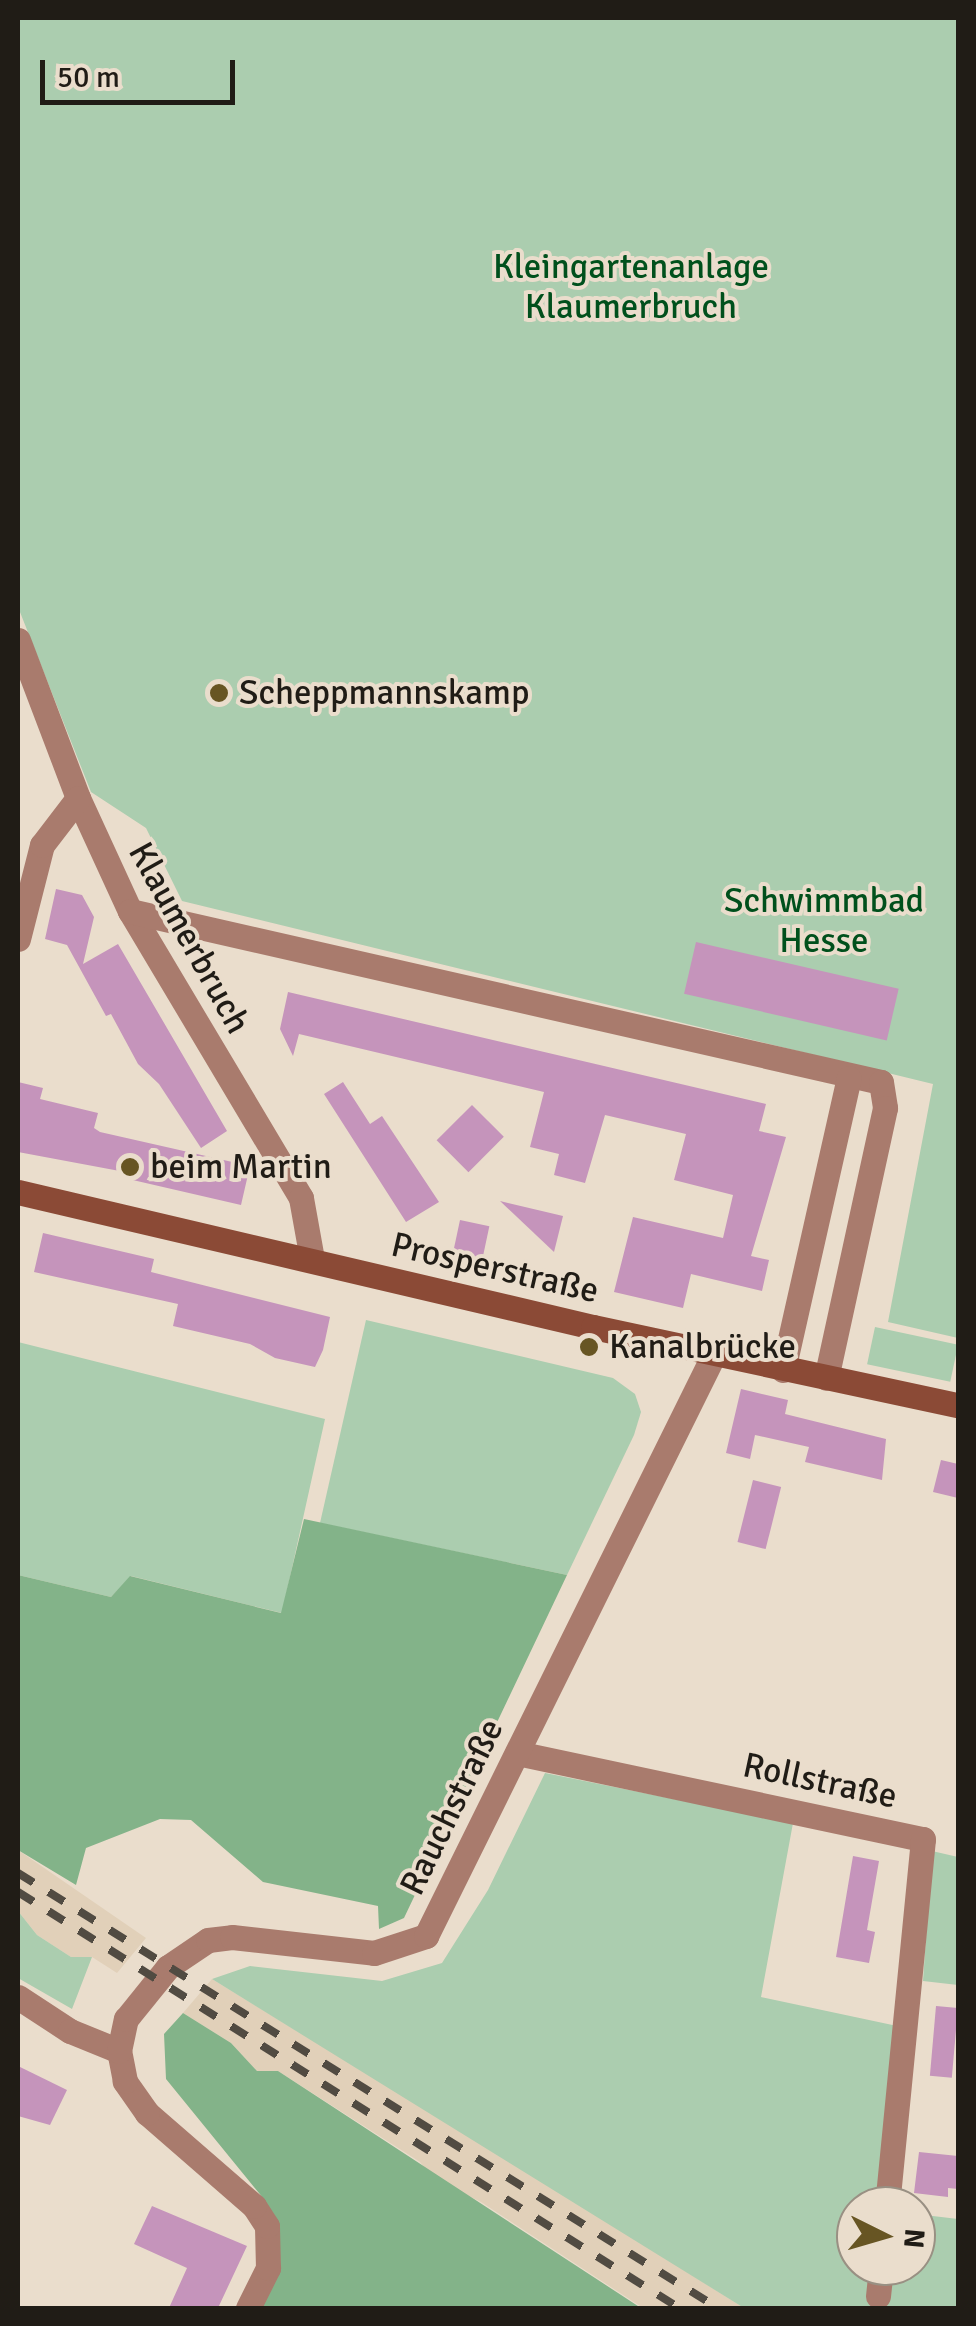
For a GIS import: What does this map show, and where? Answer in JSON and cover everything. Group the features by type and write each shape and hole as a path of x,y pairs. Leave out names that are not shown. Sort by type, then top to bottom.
{"main road":[{"name":"Prosperstraße","path":"18,1192 783,1370 958,1404"}],"street":[{"name":"Klaumerbruch","path":"18,640 78,798 130,911 301,1198 312,1259"},
{"path":"18,938 42,846 78,798"},
{"path":"130,911 849,1078 882,1082 885,1108 826,1378"},
{"path":"783,1370 849,1078"},
{"name":"Rauchstraße","path":"118,2051 137,2001 189,1948 208,1940 232,1936 374,1953 426,1936 714,1354"},
{"name":"Rollstraße","path":"518,1753 922,1840 889,2186"},
{"path":"18,1997 70,2031 118,2051 125,2081 147,2113 254,2206 268,2226 268,2268 248,2308"},
{"path":"878,2296 879,2286"}],"shaded area":[{"path":"18,1850 146,1938 117,1973 92,1957 71,1957 37,1935 18,1911"},
{"path":"212,1979 744,2308 643,2308 481,2202 434,2179 420,2162 278,2071 257,2071 231,2043 183,2013"}],"green space":[{"path":"18,18 958,18 958,1338 888,1322 933,1084 182,901 146,828 91,792 18,607"},
{"path":"366,1320 613,1378 635,1394 641,1412 634,1435 567,1575 320,1523"},
{"path":"875,1327 958,1345 950,1382 867,1364"},
{"path":"18,1342 325,1419 282,1613 131,1576 111,1597 18,1575"},
{"path":"304,1519 567,1575 404,1918 379,1929 378,1906 263,1882 191,1820 160,1819 86,1848 76,1885 18,1850 18,1575 111,1597 130,1576 281,1613"},
{"path":"545,1773 793,1823 761,1997 916,2030 899,2186 836,2186 836,2286 936,2286 936,2216 958,2219 958,2308 744,2308 212,1979 250,1966 382,1981 442,1963 488,1890"},
{"path":"932,1851 958,1857 958,1985 923,1981"},
{"path":"18,1911 37,1935 71,1957 92,1957 72,2009 18,1978"},
{"path":"183,2013 231,2043 257,2071 278,2071 641,2308 254,2308 274,2221 263,2198 166,2079 164,2034"}],"building":[{"path":"56,889 82,895 94,917 83,964 118,944 227,1131 201,1148 159,1084 138,1064 111,1014 106,1016 67,945 45,939"},
{"path":"696,942 899,989 887,1040 684,994"},
{"path":"288,992 766,1104 759,1131 786,1137 751,1256 769,1260 762,1291 691,1274 683,1308 614,1292 633,1217 723,1238 733,1195 674,1180 686,1134 605,1115 585,1183 554,1175 559,1154 530,1147 544,1092 299,1034 293,1056 280,1029"},
{"path":"18,1082 43,1088 40,1099 98,1113 94,1128 100,1132 250,1166 241,1205 124,1178 125,1172 18,1152"},
{"path":"343,1082 370,1124 382,1116 439,1202 406,1222 324,1094"},
{"path":"472,1105 504,1137 468,1172 437,1140"},
{"path":"500,1201 563,1216 554,1252"},
{"path":"460,1220 489,1226 482,1261 453,1255"},
{"path":"43,1233 154,1259 151,1272 330,1317 323,1350 315,1367 275,1358 250,1344 173,1326 178,1304 34,1272"},
{"path":"741,1389 788,1400 785,1414 886,1439 882,1480 805,1462 809,1447 755,1435 750,1459 726,1453"},
{"path":"941,1460 958,1464 958,1498 933,1492"},
{"path":"753,1480 781,1487 766,1549 738,1542"},
{"path":"853,1856 879,1861 867,1930 875,1932 869,1963 836,1957"},
{"path":"936,2006 958,2008 952,2078 930,2076"},
{"path":"18,2066 67,2090 50,2125 18,2116"},
{"path":"919,2152 958,2156 958,2189 948,2188 948,2197 936,2196 936,2186 915,2186"},
{"path":"152,2206 247,2246 218,2308 169,2308 187,2268 134,2244"}],"railway":[{"path":"18,1873 718,2308"},
{"path":"18,1892 679,2308"}],"place":[{"name":"Scheppmannskamp","path":"219,693"},
{"name":"beim Martin","path":"130,1167"},
{"name":"Kanalbrücke","path":"589,1347"}],"park label":[{"name":"Kleingartenanlage Klaumerbruch","path":"631,287"},
{"name":"Schwimmbad Hesse","path":"824,921"}]}
